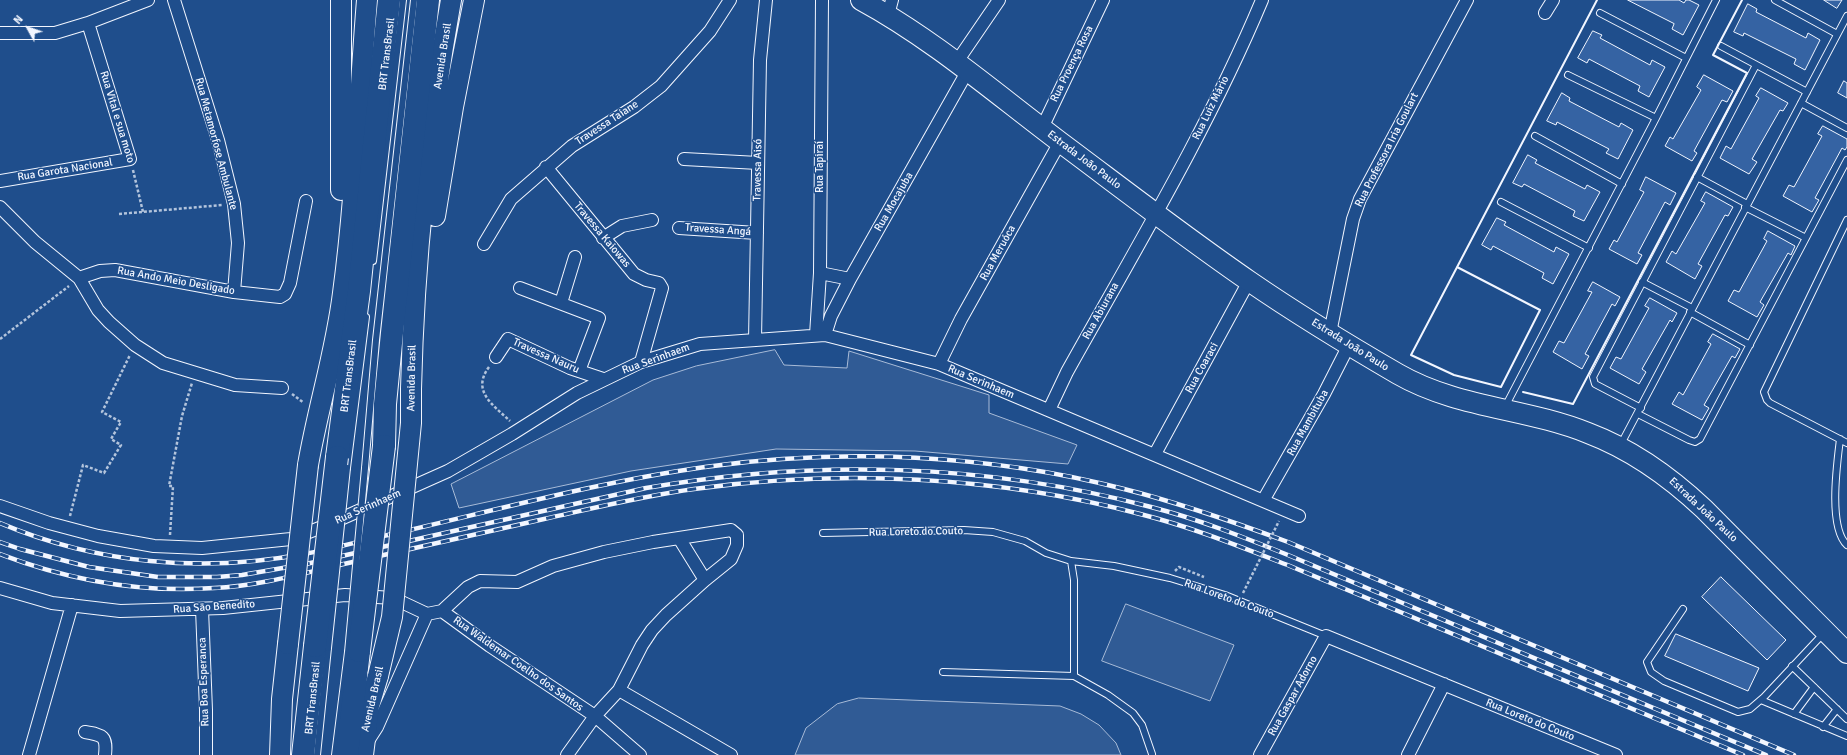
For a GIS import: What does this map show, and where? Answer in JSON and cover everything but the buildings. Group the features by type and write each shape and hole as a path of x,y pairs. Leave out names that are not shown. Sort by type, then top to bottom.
{"highway":[{"path":"303,755 322,647 389,0"},
{"name":"Avenida Brasil","path":"358,753 353,652 384,446 385,404 428,0"}],"main road":[{"path":"341,0 340,216 343,294"},
{"path":"280,755 282,699 308,465 318,411 339,322 351,231 367,0"},
{"name":"Avenida Brasil","path":"358,753 392,617 411,423 416,275 430,145 451,0"},
{"path":"416,275 436,211 453,107 474,0"},
{"name":"Estrada João Paulo","path":"861,0 890,8 962,67 1155,213 1250,281 1349,345 1401,376 1463,401 1588,432 1654,467 1681,488 1826,631 1846,648"}],"street":[{"path":"0,33 55,32 88,23 148,0"},
{"name":"Rua Metamorfose Ambulante","path":"174,0 218,140 234,204 238,243 234,292"},
{"name":"Travessa Taiane","path":"484,244 511,199 546,167 572,146 634,107 661,86 710,31 730,0"},
{"name":"Travessa Aisó","path":"755,340 760,60 766,0"},
{"name":"Rua Tapiraí","path":"821,335 822,0"},
{"name":"Rua Mocajuba","path":"821,335 998,0"},
{"name":"Rua Proença Rosa","path":"1042,128 1103,0"},
{"name":"Rua Luiz Mário","path":"1155,213 1212,108 1262,0"},
{"name":"Rua Professora Iria Goulart","path":"1330,333 1353,219 1360,199 1467,0"},
{"path":"1545,13 1553,0"},
{"name":"Rua Vital e sua moto","path":"88,23 130,160"},
{"name":"Rua Meruóca","path":"939,364 962,319 1060,142"},
{"name":"Rua Garota Nacional","path":"0,181 130,160"},
{"path":"684,160 758,163"},
{"name":"Travessa Kaiowas","path":"546,167 634,274 646,280 659,283 662,288 641,362"},
{"name":"Rua Ando Meio Desligado","path":"79,278 100,271 115,270 234,292 280,297 285,294 290,283 306,201"},
{"path":"0,206 35,242 79,278 98,310 109,322 135,344 163,363 235,385 282,388"},
{"name":"Rua Abiurana","path":"1048,410 1067,372 1155,213"},
{"path":"603,238 622,226 652,220"},
{"name":"Travessa Angá","path":"679,228 757,233"},
{"path":"561,303 575,257"},
{"path":"820,273 850,280"},
{"name":"Rua Coaraci","path":"1155,454 1250,281"},
{"path":"520,288 599,318 579,371"},
{"name":"Rua Serinhaem","path":"0,506 67,528 98,536 154,546 202,548 291,539 327,526 448,471 519,430 577,393 603,379 641,362 700,344 821,335 939,364 1216,481 1264,499 1299,516"},
{"name":"Travessa Nauru","path":"496,357 508,339 579,371 603,379"},
{"name":"Rua Mambituba","path":"1264,499 1324,394 1349,345"},
{"path":"358,753 377,728 427,614 442,611 468,587 480,581 517,582 559,564 611,550 731,530 737,536 737,545 731,559 666,614 652,630 642,645 619,690 595,716 567,755"},
{"path":"679,538 705,580"},
{"name":"Rua Sāo Benedito","path":"0,588 52,603 120,611 202,609 345,596 393,598 427,614"},
{"path":"29,755 72,605"},
{"name":"Rua Boa Esperanca","path":"202,609 206,710 206,755"},
{"name":"Rua Waldemar Coelho dos Santos","path":"442,611 490,646 595,716 640,755"},
{"name":"Rua Loreto do Couto","path":"1326,636 1616,755"},
{"name":"Rua Gaspar Adorno","path":"1260,755 1326,636"},
{"path":"1408,755 1444,684"},
{"path":"619,690 731,755"},
{"path":"85,732 99,734 104,737 106,742 105,755"}],"lane":[{"name":"BRT TransBrasil","path":"372,267 404,0"},
{"name":"BRT TransBrasil","path":"335,755 353,652 365,468 376,340 414,0"},
{"path":"1504,410 1716,0"},
{"path":"1775,0 1837,34"},
{"path":"1600,13 1686,58"},
{"path":"1619,448 1640,411 1691,310 1847,16"},
{"path":"1721,46 1807,92"},
{"path":"1756,65 1593,376 1595,384 1689,440 1694,442 1700,439 1847,160"},
{"path":"1568,75 1656,118"},
{"path":"1801,103 1847,128"},
{"path":"1535,136 1622,184"},
{"path":"1697,177 1746,206 1806,238"},
{"path":"1501,202 1589,248"},
{"path":"1847,220 1764,392 1770,403 1847,443"},
{"path":"1642,282 1750,345"},
{"name":"BRT TransBrasil","path":"342,462 367,314"},
{"path":"1840,439 1835,482 1836,515 1842,540 1847,545"},
{"name":"Rua Loreto do Couto","path":"823,533 964,530 993,532 1025,541 1046,553 1071,561 1114,566 1170,578 1225,596 1326,636"},
{"path":"1071,561 1074,580 1074,676"},
{"path":"1683,609 1647,662 1650,672 1664,682 1738,712 1750,709 1761,700 1826,631"},
{"name":"BRT TransBrasil","path":"317,755 322,647"},
{"path":"1792,666 1847,719"},
{"path":"944,672 1074,676 1108,694 1133,712 1142,725 1152,754"},
{"path":"1794,714 1814,687"},
{"path":"1761,700 1847,736"},
{"path":"1823,726 1837,709"}],"path":[{"name":"Rua Vital e sua moto","path":"130,160 143,212"},
{"path":"119,214 234,204"},
{"path":"0,339 79,278"},
{"path":"67,528 83,465 104,473 121,444 110,438 121,422 102,412 135,344"},
{"path":"496,357 484,373 482,386 485,397 519,430"},
{"path":"170,547 173,486 169,486 182,416 194,373"},
{"path":"282,388 318,411"},
{"path":"1243,593 1279,521"}],"shaded area":[{"path":"775,350 784,365 847,368 849,351 989,395 989,413 1077,445 1068,464 915,451 776,449 631,471 459,508 451,484 653,380 696,366"},
{"path":"1126,604 1234,645 1210,701 1102,661"},
{"path":"859,698 1060,706 1081,714 1099,725 1116,743 1121,755 795,755 806,728 837,704"}],"railway":[{"path":"0,523 37,537 74,548 112,556 150,561 227,563 266,560 315,552 585,489 665,473 705,467 757,461 863,456 916,458 1021,468 1073,477 1145,494 1207,513 1288,542 1794,755"},
{"path":"0,542 20,549 89,567 158,577 217,577 242,575 306,564 646,488 709,479 773,473 836,470 900,470 963,474 1026,481 1089,492 1151,507 1220,529 1288,555 1766,755"},
{"path":"0,554 52,571 105,583 187,589 232,587 286,578 600,507 656,495 694,489 805,479 862,478 974,484 1030,491 1086,501 1159,519 1216,538 1290,566 1743,755"}],"wall":[{"path":"1457,267 1540,310 1501,387 1454,375 1411,355 1597,0"},
{"path":"1523,392 1573,404 1747,73 1713,55 1742,0"}]}
